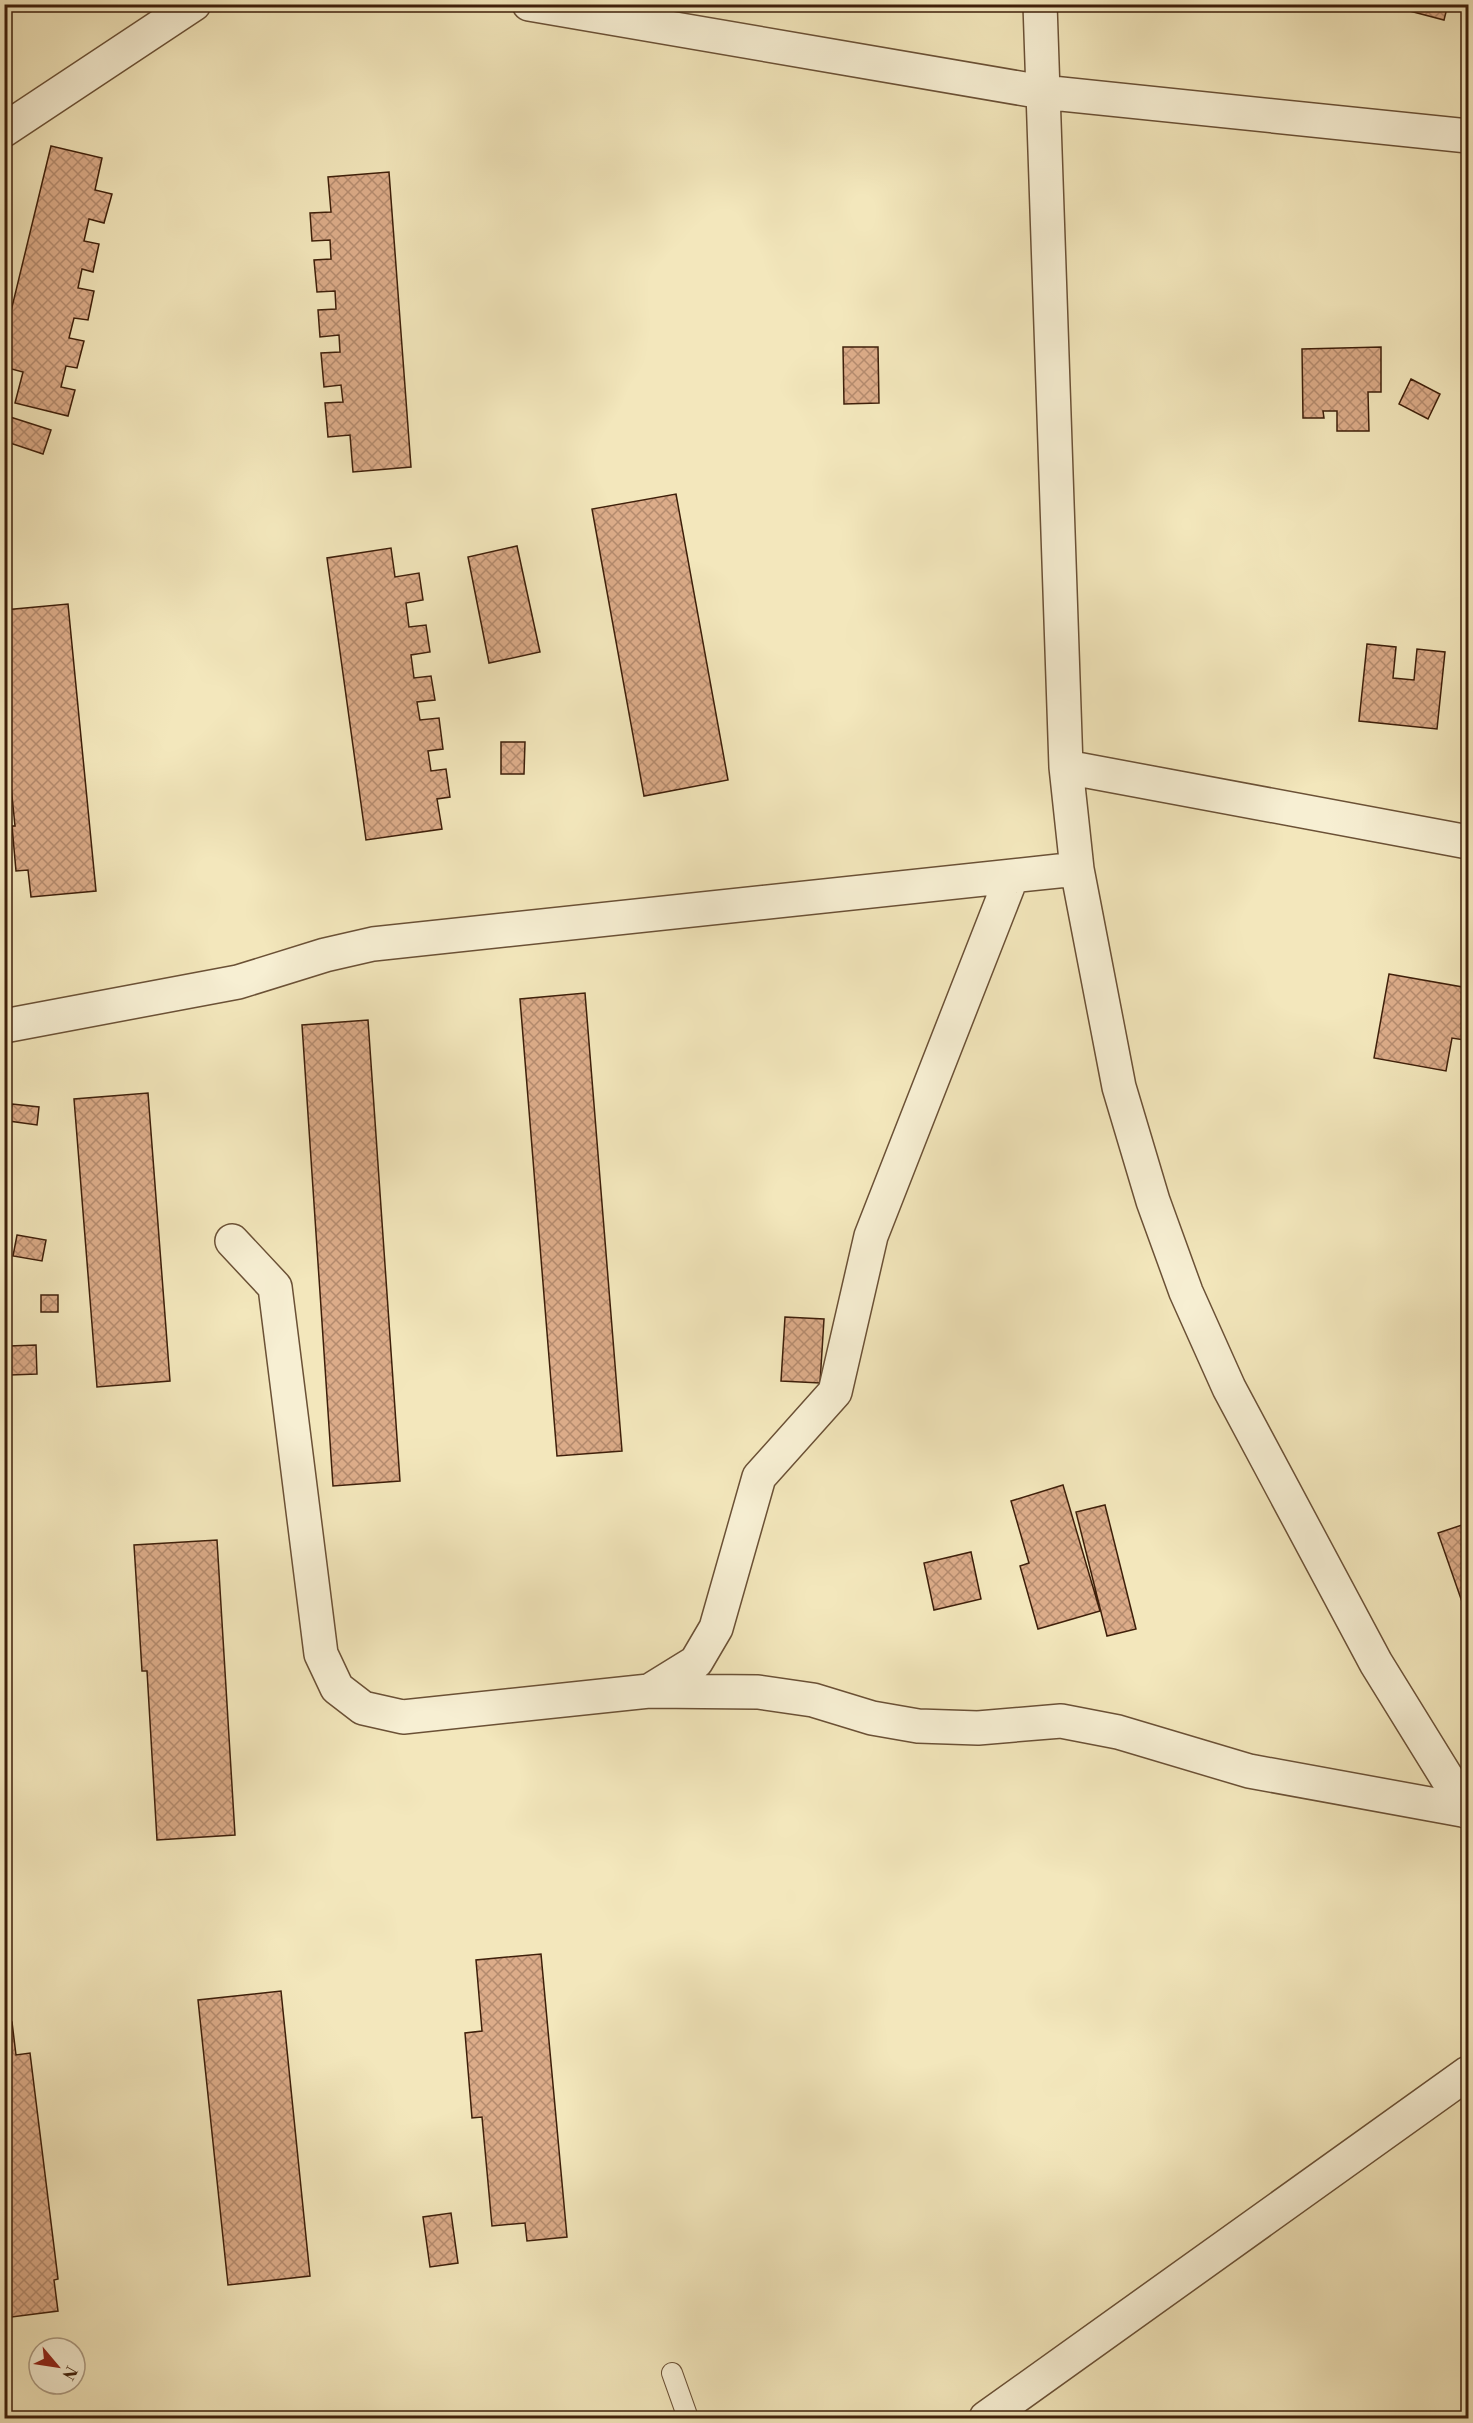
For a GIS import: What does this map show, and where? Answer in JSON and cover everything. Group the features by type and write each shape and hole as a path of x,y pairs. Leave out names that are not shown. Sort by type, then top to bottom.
{"street":[{"path":"4,130 194,4"},
{"path":"529,4 1042,92 1468,136"},
{"path":"1040,4 1066,767 1077,869 1119,1087 1153,1201 1186,1292 1229,1388 1376,1663 1468,1811"},
{"path":"1066,767 1468,842"},
{"path":"4,1026 238,982 325,955 373,944 1077,869"},
{"path":"649,1692 696,1662 716,1628 759,1477 835,1392 871,1236 1012,876"},
{"path":"232,1241 275,1287 321,1654 337,1688 363,1708 403,1717 649,1692 758,1692 813,1700 872,1718 918,1726 978,1728 1061,1721 1118,1732 1249,1771 1468,1811"},
{"path":"986,2418 1468,2073"}],"lane":[{"path":"672,2373 688,2418"}],"building":[{"path":"1383,4 1448,4 1444,20"},
{"path":"51,146 102,158 95,190 112,194 104,223 89,219 84,241 99,244 93,272 82,269 78,288 94,291 88,320 74,318 69,338 84,341 77,368 66,366 61,387 75,390 68,416 15,403 23,372 4,367 4,340"},
{"path":"389,172 411,467 353,472 350,435 328,437 325,403 343,402 341,385 324,387 321,353 340,352 339,335 320,337 318,310 336,309 335,291 317,292 314,260 331,259 330,240 312,241 310,213 331,212 328,177"},
{"path":"843,347 878,347 879,403 844,404"},
{"path":"1381,347 1381,392 1368,392 1369,431 1337,431 1337,411 1323,411 1324,418 1303,418 1302,349"},
{"path":"1411,379 1440,394 1428,419 1399,404"},
{"path":"4,415 51,430 43,454 4,441"},
{"path":"676,494 728,780 644,796 592,509"},
{"path":"517,546 540,652 489,663 468,557"},
{"path":"391,548 395,577 419,573 423,600 406,603 409,627 426,625 430,652 411,655 414,678 431,676 435,700 417,702 420,720 439,718 443,749 428,751 431,771 446,769 450,797 437,799 442,829 366,840 327,558"},
{"path":"68,604 96,891 31,897 28,870 16,871 12,826 15,826 4,716 4,610"},
{"path":"1367,644 1396,647 1393,678 1414,680 1417,649 1445,652 1437,729 1359,721"},
{"path":"501,742 525,742 524,774 501,774"},
{"path":"1389,974 1468,988 1468,1017 1464,1040 1452,1038 1446,1071 1374,1058"},
{"path":"585,993 622,1451 557,1456 520,999"},
{"path":"368,1020 400,1481 333,1486 302,1025"},
{"path":"148,1093 170,1381 97,1387 74,1099"},
{"path":"12,1104 39,1107 37,1125 9,1121"},
{"path":"17,1235 46,1240 42,1261 13,1256"},
{"path":"41,1295 58,1295 58,1312 41,1312"},
{"path":"785,1317 824,1319 820,1383 781,1381"},
{"path":"36,1345 37,1374 10,1375 9,1346"},
{"path":"1063,1485 1100,1611 1038,1629 1020,1566 1029,1563 1011,1501"},
{"path":"1105,1505 1136,1629 1107,1636 1076,1512"},
{"path":"1468,1523 1468,1619 1438,1533"},
{"path":"217,1540 235,1835 157,1840 147,1671 142,1671 134,1545"},
{"path":"971,1552 981,1599 934,1610 924,1563"},
{"path":"541,1954 567,2237 527,2241 525,2223 492,2226 482,2117 472,2118 465,2033 482,2031 476,1960"},
{"path":"281,1991 310,2276 228,2285 198,2000"},
{"path":"12,2022 16,2055 30,2053 58,2279 54,2280 58,2311 4,2318 4,2023"},
{"path":"451,2213 458,2263 430,2267 423,2217"}]}
